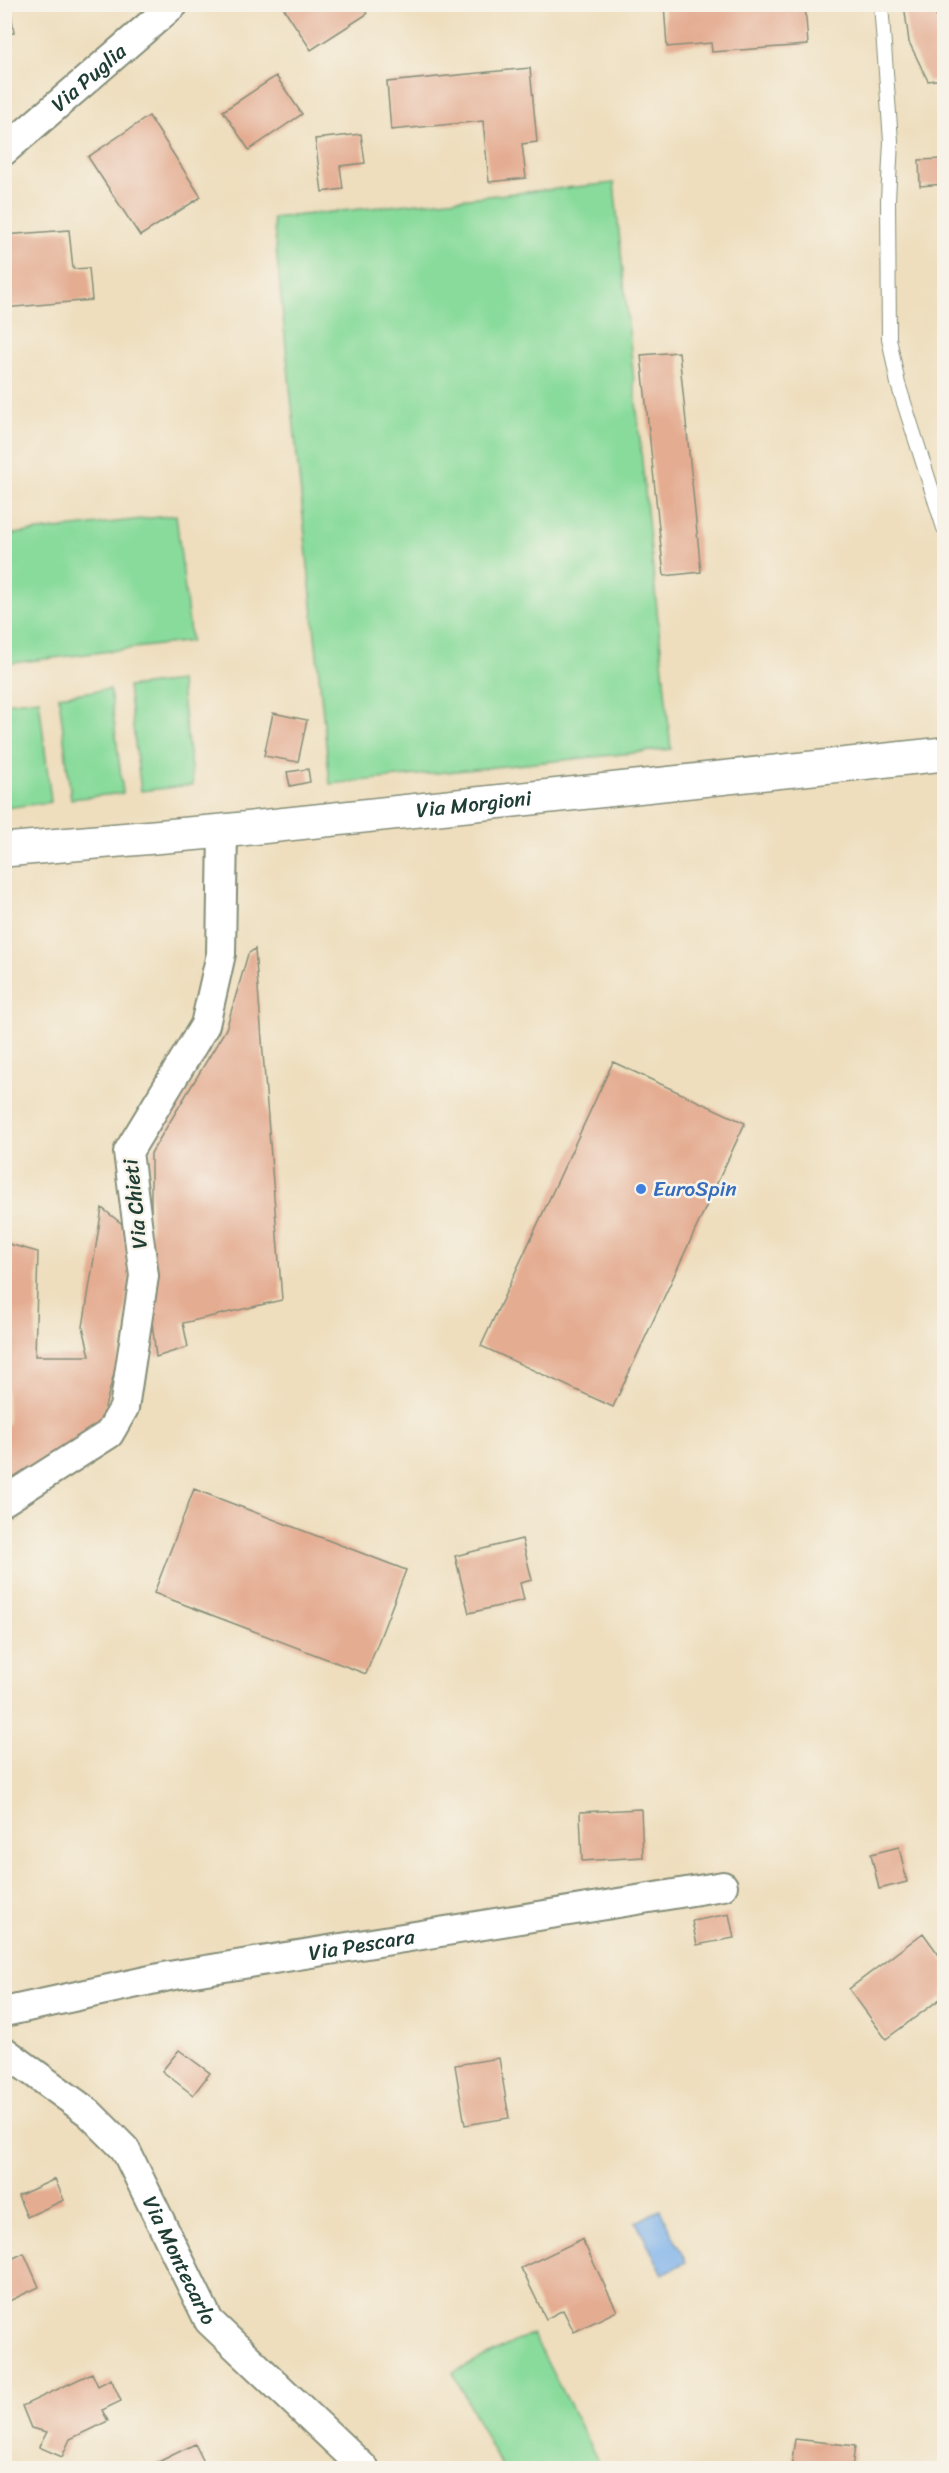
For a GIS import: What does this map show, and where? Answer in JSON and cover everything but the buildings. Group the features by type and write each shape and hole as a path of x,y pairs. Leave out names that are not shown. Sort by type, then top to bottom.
{"main road":[{"name":"Via Morgioni","path":"4,850 223,831 945,754"}],"street":[{"name":"Via Puglia","path":"4,151 174,4"},
{"name":"Via Chieti","path":"4,1502 109,1434 124,1408 144,1276 128,1152 205,1025 221,954 223,831"},
{"name":"Via Pescara","path":"4,2012 169,1976 723,1886"},
{"name":"Via Montecarlo","path":"4,2051 89,2113 125,2149 209,2321 364,2469"}],"lane":[{"path":"881,4 891,141 888,200 889,338 898,384 945,528"}],"green space":[{"path":"614,183 671,749 330,784 273,218"},
{"path":"176,515 191,641 5,664 5,535"},
{"path":"180,681 193,785 141,791 128,687"},
{"path":"110,689 123,793 71,799 59,696"},
{"path":"39,699 51,802 5,808 5,703"},
{"path":"532,2333 600,2465 594,2468 502,2468 453,2373"}],"water":[{"path":"660,2210 686,2262 663,2274 636,2222"}],"place":[{"name":"EuroSpin","path":"641,1189"}]}
